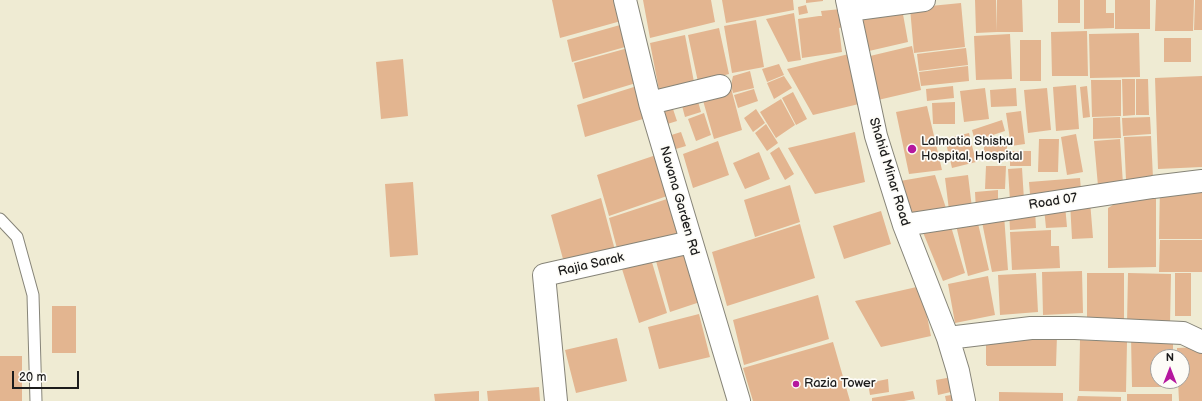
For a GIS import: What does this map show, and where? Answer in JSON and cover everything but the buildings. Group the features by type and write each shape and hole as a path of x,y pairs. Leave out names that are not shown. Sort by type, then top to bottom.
{"street":[{"name":"Navana Garden Rd","path":"625,0 650,103 739,401"},
{"path":"848,5 924,0"},
{"name":"Shahid Minar Road","path":"848,5 876,136 904,226 948,338 958,371 964,401"},
{"path":"650,103 720,86"},
{"name":"Road 07","path":"904,226 1153,187 1202,181"},
{"name":"Rajia Sarak","path":"556,401 544,275 691,242"},
{"path":"948,338 1031,328 1075,328 1183,333 1202,342"}],"lane":[{"path":"0,219 16,237 33,295 36,401"}],"place":[{"name":"Lalmatia Shishu Hospital, Hospital","path":"912,149"},
{"name":"Razia Tower","path":"796,384"}]}
